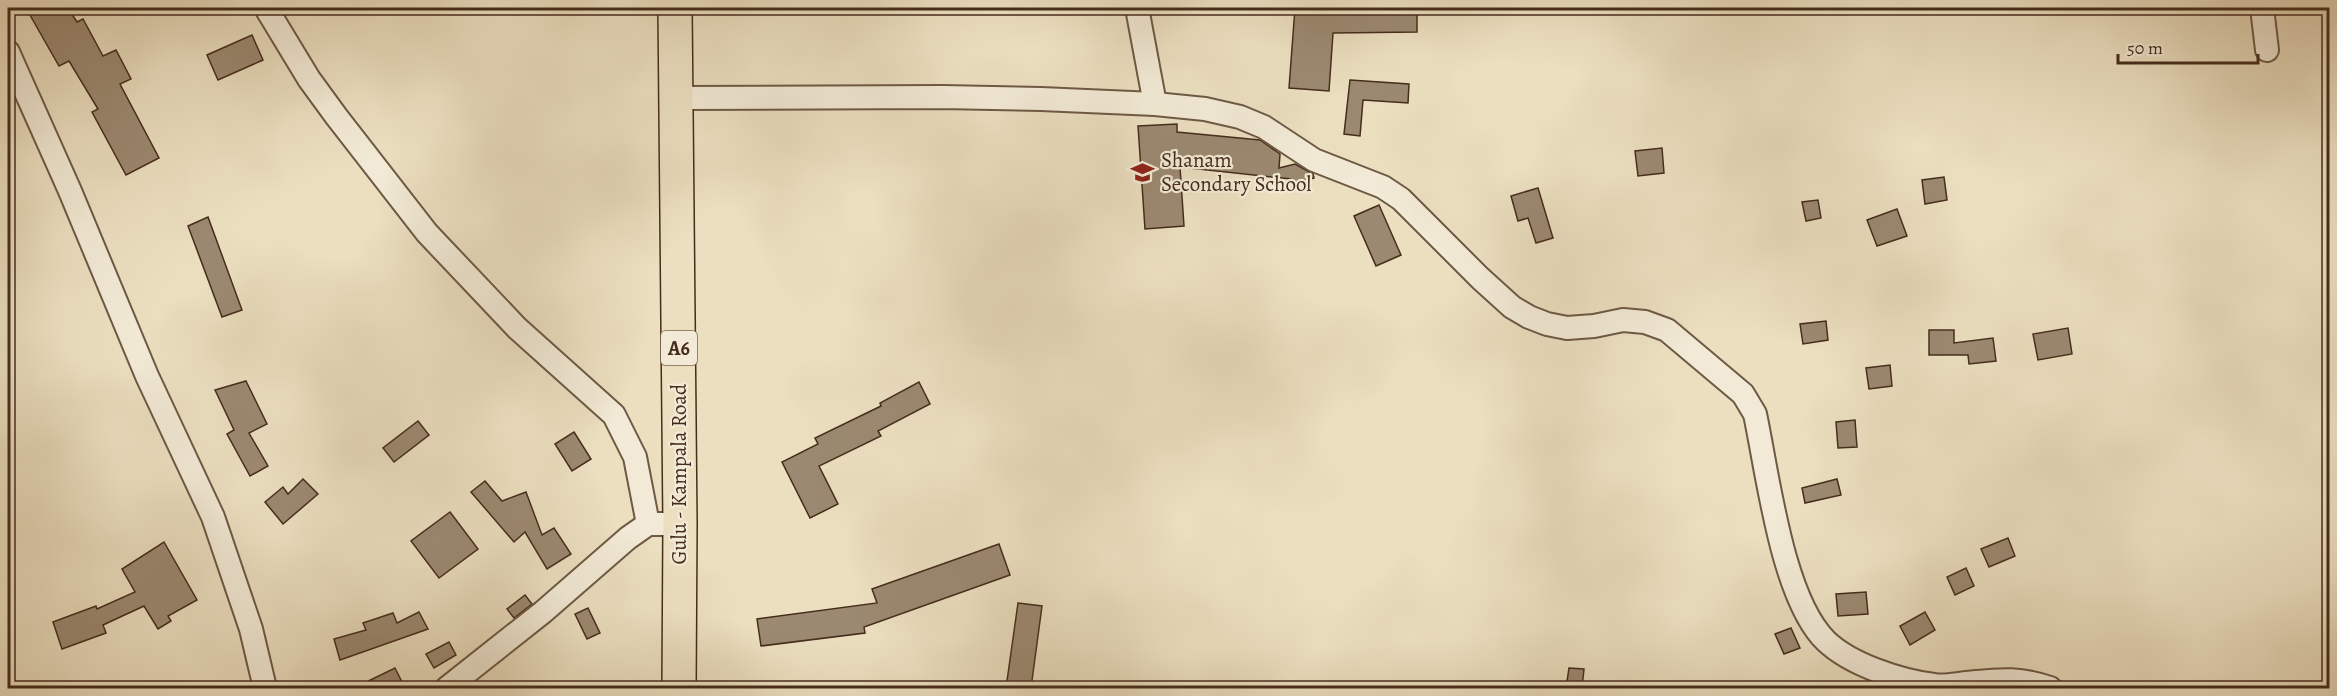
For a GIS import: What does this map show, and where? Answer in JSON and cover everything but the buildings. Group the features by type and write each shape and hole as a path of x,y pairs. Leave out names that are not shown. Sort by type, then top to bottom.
{"main road":[{"name":"Gulu - Kampala Road","path":"675,8 680,525 679,688"}],"street":[{"path":"266,8 309,79 336,117 427,233 517,328 614,415 635,457 648,524"},
{"path":"1137,8 1155,104"},
{"path":"2262,8 2267,50"},
{"path":"8,52 70,191 147,376 213,516 251,629 265,688"},
{"path":"677,98 942,97 1155,104 1205,109 1240,117 1264,127 1314,160 1383,187 1401,199 1446,246 1512,307 1529,317 1567,328 1594,326 1623,320 1645,322 1667,330 1743,394 1755,414 1790,576 1812,624 1840,652 1873,668 1936,687 2009,679 2027,680 2050,688"},
{"path":"447,688 535,619 628,538 648,524 680,525"}],"place":[{"name":"Shanam Secondary School","path":"1143,172"}]}
